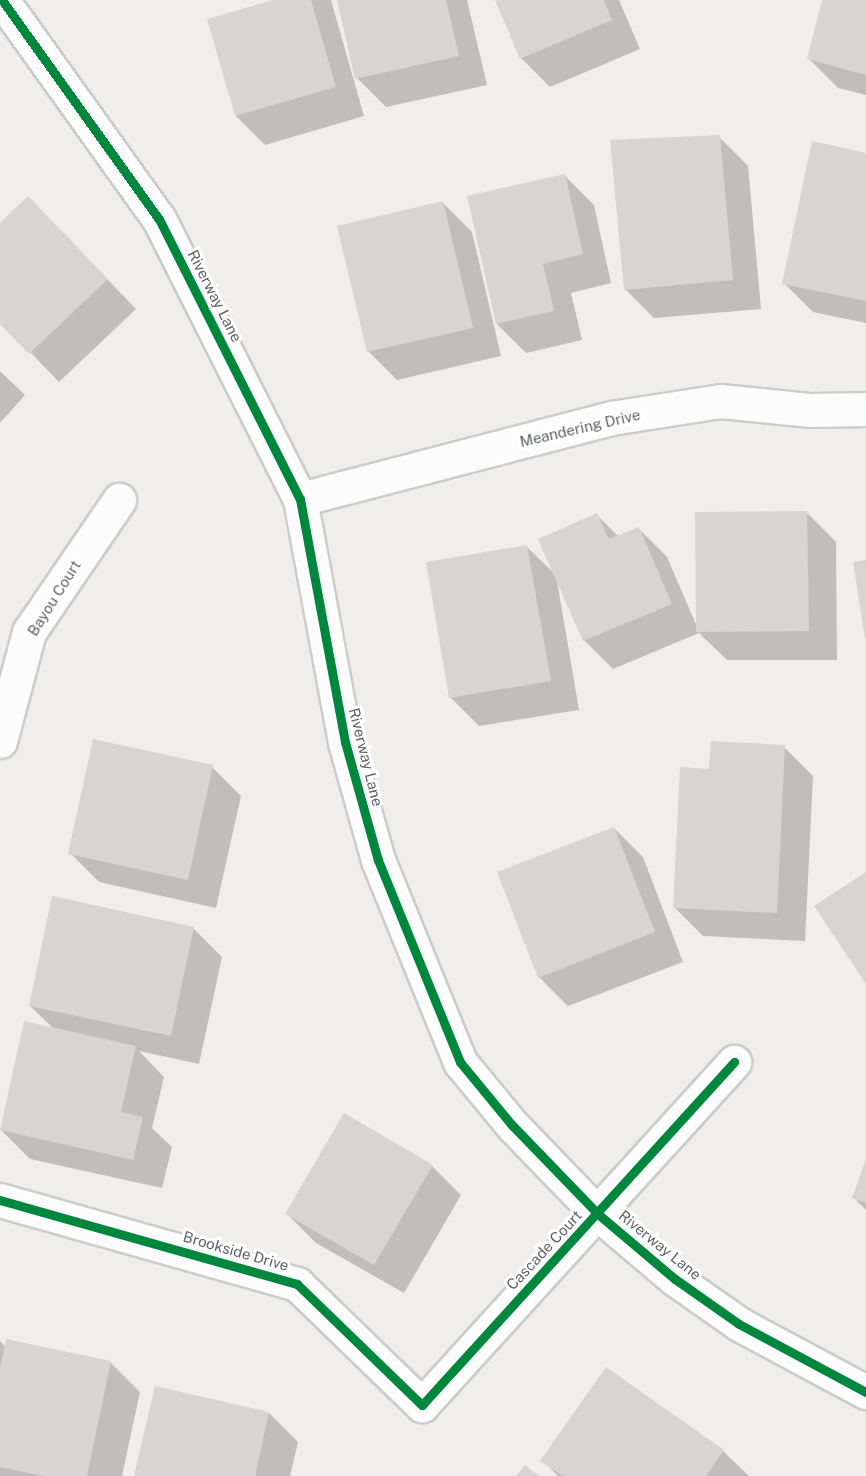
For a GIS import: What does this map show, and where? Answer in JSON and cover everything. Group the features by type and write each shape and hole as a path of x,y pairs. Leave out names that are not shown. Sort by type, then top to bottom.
{"street":[{"name":"Riverway Lane","path":"2,0 159,219 300,499 345,742 378,860 460,1062 512,1125 598,1214 675,1279 739,1324 866,1392"},
{"name":"Meandering Drive","path":"300,499 611,418 721,401 809,410 866,409"},
{"name":"Bayou Court","path":"0,741 29,632 119,500"},
{"name":"Cascade Court","path":"422,1404 598,1214 734,1062"},
{"name":"Brookside Drive","path":"0,1200 297,1284 422,1404"}],"building":[{"path":"273,0 311,0 336,87 235,116 207,19"},
{"path":"337,0 446,0 459,56 355,79"},
{"path":"495,0 604,0 612,20 520,59"},
{"path":"822,0 866,0 866,75 807,59"},
{"path":"720,135 733,280 624,290 610,140"},
{"path":"812,141 866,153 866,301 782,284"},
{"path":"565,174 583,254 543,264 554,311 496,324 467,196"},
{"path":"28,196 108,279 29,354 0,324 0,223"},
{"path":"443,201 473,328 367,352 337,226"},
{"path":"807,511 809,631 696,632 695,512"},
{"path":"597,513 609,539 639,527 672,604 583,641 538,539"},
{"path":"527,545 551,681 449,698 426,562"},
{"path":"866,560 866,639 865,639 853,562"},
{"path":"93,739 213,765 188,880 68,854"},
{"path":"711,741 785,745 777,913 673,908 680,767 709,769"},
{"path":"614,827 655,932 538,978 497,872"},
{"path":"866,872 866,984 814,906"},
{"path":"52,896 194,927 171,1036 29,1006"},
{"path":"24,1021 136,1046 121,1112 143,1117 133,1160 0,1130"},
{"path":"344,1113 433,1165 374,1265 285,1214"},
{"path":"866,1159 866,1203 852,1198"},
{"path":"6,1339 111,1361 87,1476 44,1476 0,1467 0,1369"},
{"path":"606,1367 724,1450 706,1476 563,1476 540,1461"},
{"path":"155,1386 269,1412 255,1476 134,1476"},
{"path":"525,1465 539,1476 516,1476"}],"cycle path":[{"path":"2,0 159,219 300,499 345,742 378,860 460,1062 512,1125 598,1214 675,1279 739,1324 866,1392"},
{"path":"0,1200 297,1284 422,1405 734,1062"}]}
